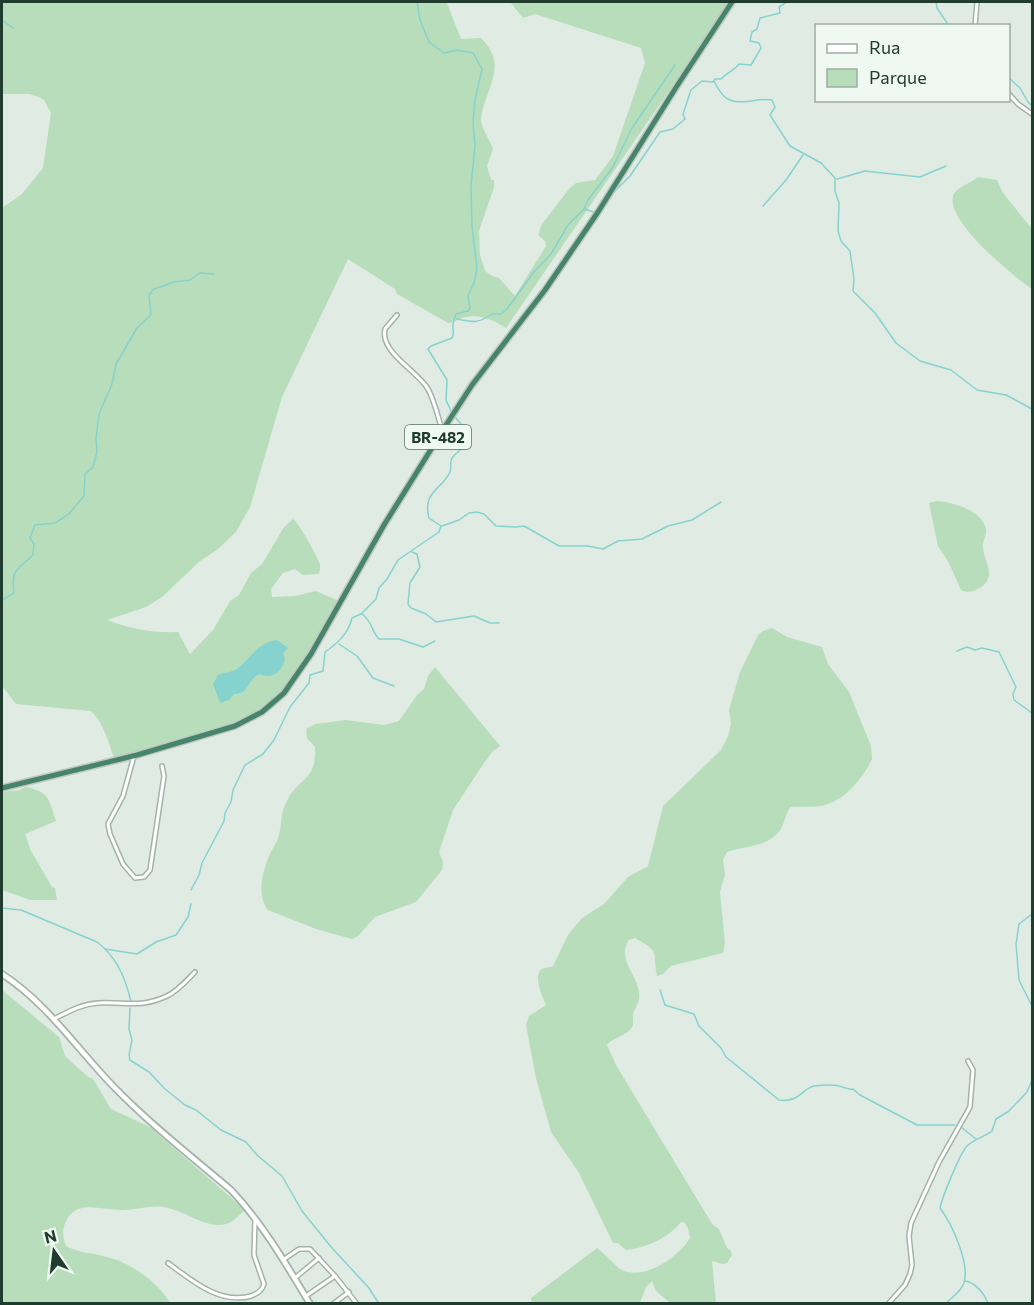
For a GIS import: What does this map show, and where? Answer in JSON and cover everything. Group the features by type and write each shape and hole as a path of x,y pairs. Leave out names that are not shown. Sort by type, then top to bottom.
{"highway":[{"name":"BR-482","path":"2,788 74,771 235,726 262,712 284,693 311,654 384,525 442,430 472,385 565,261 732,2"}],"street":[{"path":"975,24 977,2"},
{"path":"1010,95 1032,114"},
{"path":"397,315 385,329 385,339 404,364 426,386 442,430"},
{"path":"134,755 123,796 108,824 123,864 135,878 144,877 150,870 164,776 162,766"},
{"path":"54,1019 71,1010 98,1003 136,1005 150,1002 169,995 195,972"},
{"path":"2,974 30,995 54,1019 117,1090 231,1190 255,1217 310,1304"},
{"path":"888,1304 905,1285 910,1274 912,1265 909,1236 911,1223 943,1155 970,1107 973,1070 968,1061"},
{"path":"168,1263 213,1294 232,1302 249,1297 263,1288 263,1277 254,1255 255,1217"},
{"path":"283,1260 299,1249 310,1249 357,1304"},
{"path":"294,1278 320,1258"},
{"path":"306,1296 335,1276"},
{"path":"333,1304 349,1293"}],"green space":[{"path":"2,2 449,2 447,3 461,39 481,38 494,58 493,77 481,121 493,149 487,166 491,180 494,180 494,187 479,231 480,255 485,271 499,278 515,296 546,246 545,241 538,235 542,224 569,189 576,183 595,180 613,156 645,63 641,48 535,14 523,18 510,2 730,2 506,328 479,317 462,318 448,323 397,294 395,289 348,259 282,397 250,507 236,532 218,549 200,561 162,597 146,607 107,620 142,630 178,632 190,654 213,630 230,601 239,595 251,573 262,564 284,527 293,519 316,555 320,565 319,574 303,575 295,569 283,573 271,589 272,597 295,596 316,591 339,601 302,664 288,684 271,701 231,725 114,758 108,739 91,711 16,704 2,686 2,208 22,194 43,168 51,113 44,100 39,97 29,94 2,94"},
{"path":"978,177 997,180 1003,193 1032,229 1032,289 983,247 970,233 954,207 954,193"},
{"path":"937,501 951,503 973,512 984,523 986,532 983,547 989,575 988,580 976,590 967,592 961,590 949,563 938,546 929,503"},
{"path":"772,628 787,637 822,647 828,664 849,692 871,746 872,759 859,780 840,798 821,806 791,807 780,830 773,838 761,844 727,852 723,860 725,874 720,892 725,943 723,953 671,966 663,974 657,976 653,950 635,938 629,940 625,954 638,986 639,1001 631,1028 607,1045 616,1065 713,1225 719,1229 727,1248 731,1251 732,1255 727,1263 712,1261 716,1303 670,1303 656,1291 652,1281 646,1287 640,1303 532,1303 531,1298 597,1248 622,1270 631,1273 650,1270 660,1265 678,1253 690,1238 688,1228 684,1222 681,1222 670,1233 641,1247 626,1250 618,1243 613,1243 579,1173 551,1132 536,1078 526,1025 529,1016 546,1005 538,983 540,971 553,966 568,935 582,918 604,904 628,877 648,866 663,806 721,750 731,724 729,710 740,672 758,635"},
{"path":"435,667 500,746 492,752 453,810 439,852 443,862 442,870 416,902 375,917 358,936 352,939 316,929 268,910 262,897 265,866 278,837 285,805 307,777 315,758 315,747 307,738 306,729 315,724 346,720 384,725 399,721 417,695 424,689 428,676"},
{"path":"26,787 44,794 56,821 25,834 31,851 52,887 55,888 57,900 30,900 2,890 2,792"},
{"path":"2,990 59,1037 65,1056 93,1079 111,1109 150,1127 245,1210 233,1221 222,1225 205,1223 164,1207 115,1210 92,1207 78,1209 67,1219 63,1232 66,1246 125,1263 159,1288 170,1303 2,1303"}],"water":[{"path":"277,640 288,648 283,653 285,660 276,674 264,676 260,674 243,692 234,694 229,700 220,703 213,684 218,675 237,669 264,644"}],"waterway":[{"path":"417,2 420,20 429,42 444,53 457,50 473,53 482,69 475,100 473,123 475,146 471,185 472,226 477,269 468,296 470,308 468,311 456,314 452,338 428,349 447,380 446,400 451,411"},
{"path":"611,195 630,176 660,132 673,129 685,119 683,114 691,90 702,81 713,82 715,79 721,79 739,64 751,65 761,48 759,43 750,41 752,32 757,29 760,18 780,13 779,7 787,2"},
{"path":"936,2 937,8 948,24"},
{"path":"2,20 13,28"},
{"path":"457,319 479,321 492,314 501,314 507,309 534,272 551,254 568,225 584,209 588,200 613,167 632,128 675,65"},
{"path":"1010,79 1020,88 1032,106"},
{"path":"714,81 722,94 731,101 772,100 775,107 770,115 790,146 821,163 835,178 835,191 839,203 838,231 841,241 850,251 854,279 853,291 875,313 896,343 920,361 951,370 977,390 1006,395 1032,409"},
{"path":"763,206 786,180 803,155"},
{"path":"837,179 865,171 920,177 946,166"},
{"path":"584,209 594,212"},
{"path":"2,600 14,593 14,574 33,555 34,544 30,538 35,525 55,523 69,514 84,496 85,474 93,467 97,452 99,414 112,384 116,364 137,328 151,315 149,295 154,289 174,282 190,280 200,273 214,274"},
{"path":"441,526 429,518 428,502 430,496 447,478 452,458 468,440 467,431 455,417"},
{"path":"442,526 459,520 469,513 477,512 484,514 496,526 524,526 559,546 588,546 603,549 618,541 642,539 668,526 692,520 721,502"},
{"path":"191,890 224,821 233,790 245,765 263,754 274,740 290,707 309,683 310,675 323,671 325,652 342,638 352,618 361,614 376,599 379,588 398,560 439,532 441,526"},
{"path":"412,552 417,554 420,567 410,583 408,604 411,608 426,614 436,622 474,616 490,623 499,623"},
{"path":"362,614 379,639 399,639 423,647 435,641"},
{"path":"339,644 357,656 373,678 394,686"},
{"path":"957,651 967,647 999,652 1016,687 1013,694 1014,700 1032,713"},
{"path":"1032,884 1032,893"},
{"path":"105,949 137,954 156,942 176,935 188,917 191,904"},
{"path":"2,908 21,910 97,942 110,954 119,969 131,1002"},
{"path":"1032,914 1019,924 1016,944 1019,980 1032,1006"},
{"path":"660,990 665,1005 694,1014 699,1026 721,1048 726,1057 779,1100 796,1097 810,1087 836,1085 853,1089 917,1125 955,1125"},
{"path":"130,1008 129,1029 132,1040 130,1060 149,1072 185,1105 196,1110 221,1130 246,1142 257,1155 282,1176 302,1211 369,1288 379,1304"},
{"path":"945,1304 961,1289 965,1275 959,1244 940,1208 948,1186 967,1146 992,1131 996,1119 1009,1111 1027,1092 1032,1080"},
{"path":"961,1127 976,1139"},
{"path":"965,1281 979,1289 988,1304"}]}
